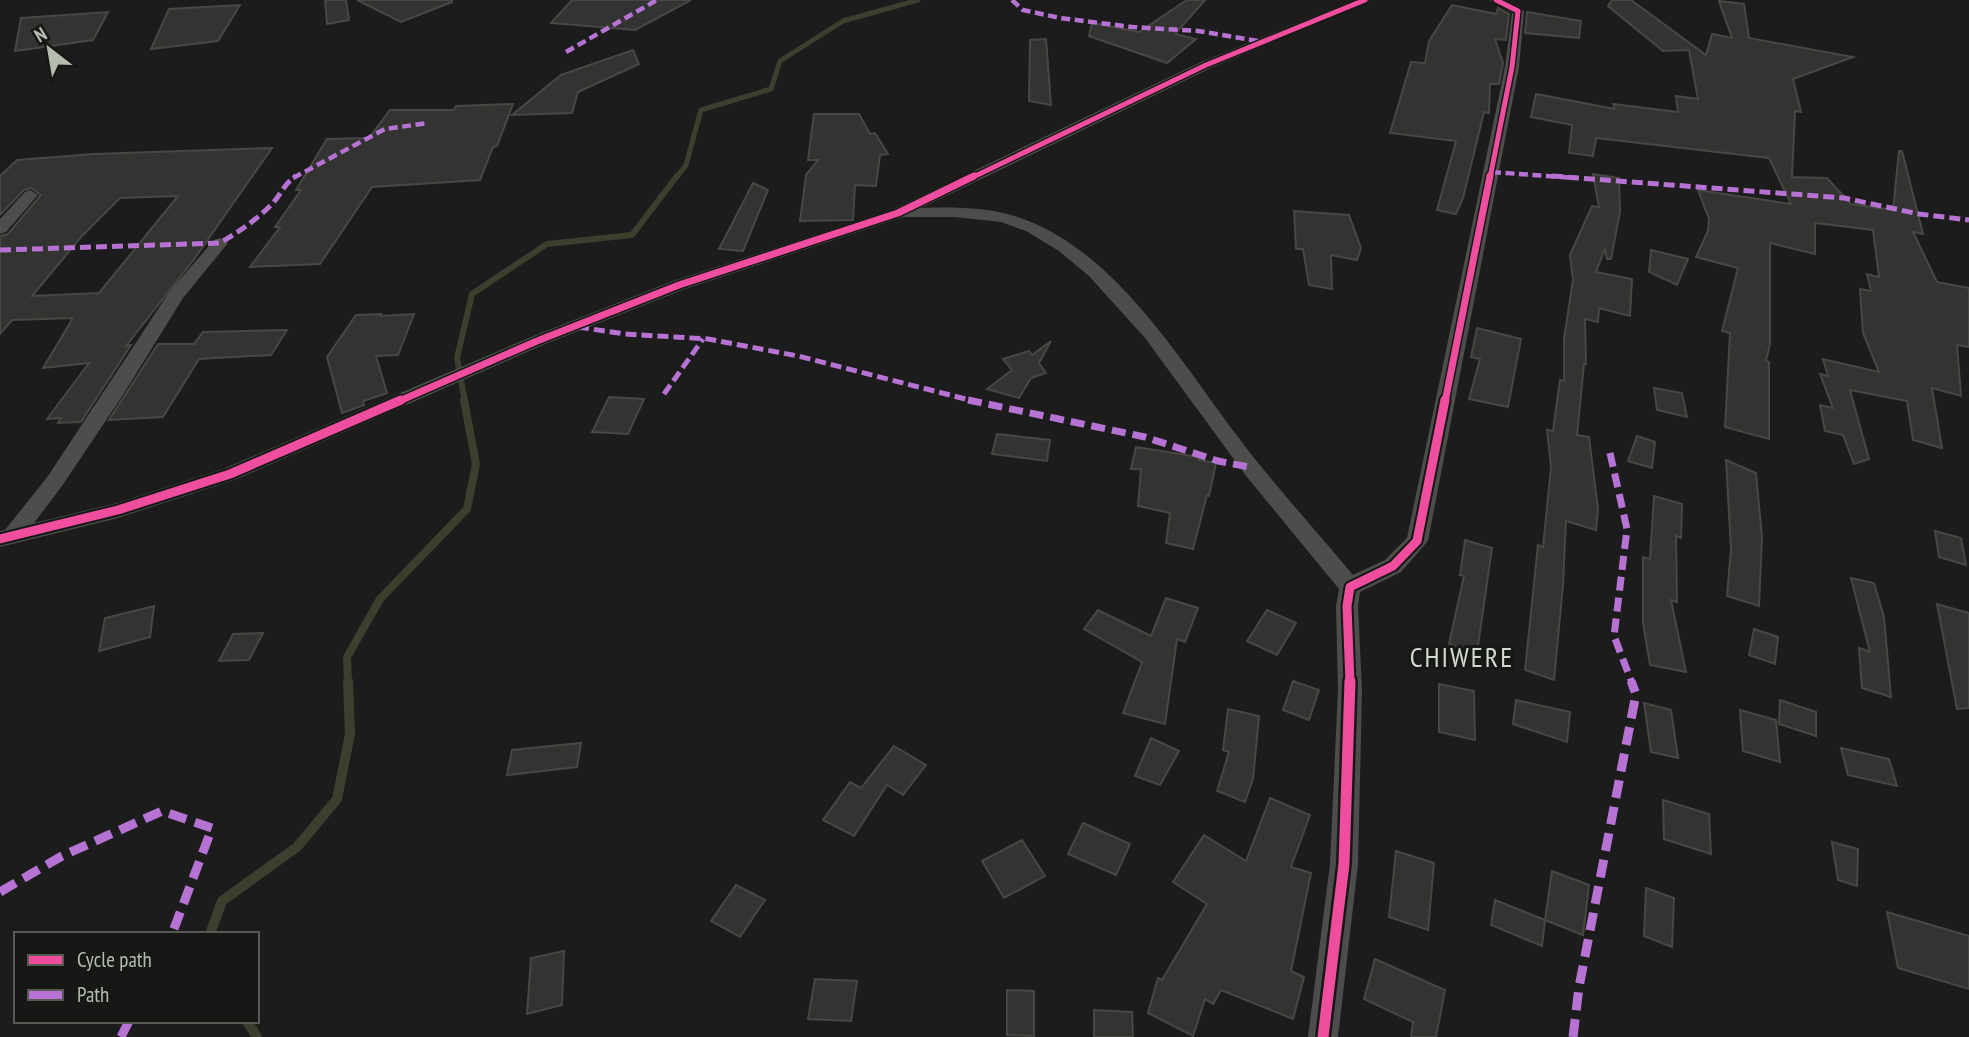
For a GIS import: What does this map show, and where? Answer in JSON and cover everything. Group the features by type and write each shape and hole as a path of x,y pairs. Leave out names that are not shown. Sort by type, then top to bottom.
{"street":[{"path":"6,538 118,510 230,474 537,341 679,285 898,213 1206,65 1365,0"},
{"path":"1350,587 1393,566 1417,541 1512,67 1518,11 1496,0"},
{"path":"0,229 30,195"},
{"path":"898,213 940,212 1009,219 1056,241 1086,264 1138,318 1249,467 1350,587 1347,606 1350,690 1344,864 1323,1037"},
{"path":"6,538 55,481 176,295 219,243"}],"building":[{"path":"325,0 346,0 349,20 327,24"},
{"path":"357,0 452,0 452,2 401,22"},
{"path":"572,0 691,0 635,30 551,23"},
{"path":"1187,0 1205,0 1175,34 1196,39 1167,63 1089,36 1092,23 1139,32"},
{"path":"1612,0 1631,0 1706,55 1712,34 1732,38 1719,1 1744,4 1749,38 1853,57 1793,79 1801,112 1795,111 1792,177 1827,178 1851,204 1893,210 1899,151 1902,151 1923,234 1913,232 1937,282 1969,288 1969,347 1957,345 1961,396 1932,388 1942,448 1913,440 1907,401 1850,390 1869,459 1854,464 1843,435 1825,431 1820,405 1833,408 1820,374 1828,376 1823,359 1879,372 1863,333 1860,289 1871,291 1867,274 1879,277 1873,230 1815,223 1815,254 1770,243 1770,344 1766,361 1769,362 1769,439 1725,427 1730,333 1722,331 1738,268 1696,257 1708,231 1709,219 1698,190 1791,204 1769,158 1596,138 1593,156 1569,153 1572,125 1531,117 1536,94 1615,109 1613,104 1678,112 1676,96 1698,99 1689,50 1663,51 1608,6"},
{"path":"240,5 218,41 151,49 169,9"},
{"path":"1452,5 1496,14 1498,8 1509,14 1506,40 1495,39 1503,63 1499,84 1490,84 1489,113 1484,112 1463,198 1456,214 1437,210 1456,141 1390,133 1411,62 1425,63 1429,41"},
{"path":"108,12 93,40 15,51 21,18"},
{"path":"1527,12 1581,21 1579,38 1525,33"},
{"path":"1046,39 1051,105 1029,101 1030,40"},
{"path":"633,50 639,64 578,92 572,113 512,115 561,75"},
{"path":"513,104 480,180 372,187 320,264 250,267 280,227 275,227 301,190 296,190 327,139 369,138 390,110 454,110 456,106"},
{"path":"814,114 859,114 870,134 875,133 888,154 880,155 876,186 855,185 853,220 800,221 806,175 818,160 808,160"},
{"path":"272,148 195,258 126,346 131,345 81,422 58,423 61,418 47,419 89,363 43,368 73,318 12,320 0,334 0,236 8,234 41,195 31,188 24,190 0,215 0,176 17,160 94,154","holes":["178,196 99,293 32,296 82,236 120,198"]},
{"path":"1593,174 1619,178 1620,212 1611,259 1607,259 1605,249 1596,272 1632,279 1630,316 1599,308 1598,322 1585,319 1586,364 1577,435 1589,437 1598,509 1596,530 1566,521 1554,680 1525,670 1538,545 1543,547 1551,467 1547,430 1553,431 1560,380 1564,381 1564,339 1573,280 1570,255 1592,206 1599,207"},
{"path":"753,183 768,190 743,251 719,249"},
{"path":"1294,211 1349,215 1361,248 1357,260 1331,255 1332,289 1309,285 1303,249 1296,249"},
{"path":"1651,250 1688,259 1677,285 1649,272"},
{"path":"381,314 380,316 414,314 398,355 376,356 387,393 363,401 364,405 342,413 327,357 356,315"},
{"path":"1477,328 1521,339 1508,407 1469,399 1480,359 1471,357"},
{"path":"287,330 271,355 199,359 163,417 109,420 158,344 194,344 203,332"},
{"path":"1051,341 1039,363 1046,373 1031,378 1019,398 987,389 1012,370 1003,359 1029,351 1032,355"},
{"path":"1654,388 1682,393 1687,417 1657,410"},
{"path":"609,397 644,399 628,434 592,432"},
{"path":"997,434 1050,440 1047,461 992,454"},
{"path":"1637,436 1655,442 1652,468 1628,461"},
{"path":"1136,447 1199,457 1199,460 1216,463 1193,549 1166,543 1170,513 1138,506 1141,469 1131,469"},
{"path":"1726,460 1756,473 1762,537 1759,606 1727,596 1731,549"},
{"path":"1654,496 1682,504 1681,538 1676,536 1677,602 1671,600 1686,672 1650,665 1643,623 1643,557 1650,559"},
{"path":"1935,531 1961,538 1966,565 1939,557"},
{"path":"1465,540 1492,548 1477,653 1449,644 1464,576 1460,575"},
{"path":"1851,578 1874,583 1884,617 1891,697 1862,688 1859,648 1870,652"},
{"path":"1166,598 1198,608 1185,642 1177,639 1165,724 1123,713 1142,662 1084,629 1098,610 1151,636"},
{"path":"1937,604 1969,613 1969,708 1957,709"},
{"path":"154,606 150,637 99,651 105,618"},
{"path":"1267,610 1296,623 1277,655 1247,641"},
{"path":"1754,629 1778,637 1775,664 1749,655"},
{"path":"263,633 249,660 219,661 233,634"},
{"path":"1293,681 1319,690 1309,720 1283,710"},
{"path":"1439,684 1474,691 1475,740 1439,732"},
{"path":"1516,700 1570,712 1567,742 1513,724"},
{"path":"1780,700 1816,712 1816,736 1779,724"},
{"path":"1644,703 1671,710 1678,758 1651,752"},
{"path":"1228,709 1259,716 1253,779 1245,802 1217,791 1229,752 1223,750"},
{"path":"1740,710 1776,720 1780,762 1743,751"},
{"path":"1151,738 1179,751 1160,785 1135,776"},
{"path":"581,743 577,767 507,775 512,750"},
{"path":"894,746 926,765 903,795 887,785 854,836 823,820 850,782 861,788"},
{"path":"1841,748 1889,759 1897,786 1848,775"},
{"path":"1270,798 1310,815 1291,867 1311,873 1291,971 1304,977 1293,1019 1221,990 1213,1004 1205,999 1193,1036 1148,1013 1158,978 1162,980 1207,904 1173,882 1204,835 1246,861"},
{"path":"1663,800 1709,814 1711,854 1664,839"},
{"path":"1083,823 1130,844 1116,875 1068,854"},
{"path":"1022,840 1045,876 1004,898 982,861"},
{"path":"1832,842 1858,849 1857,886 1838,880"},
{"path":"1396,851 1434,863 1428,930 1389,917"},
{"path":"1552,871 1589,885 1583,935 1545,920"},
{"path":"736,885 765,900 740,937 711,921"},
{"path":"1646,888 1674,898 1672,947 1644,936"},
{"path":"1495,900 1545,920 1542,946 1491,925"},
{"path":"1887,912 1969,936 1969,989 1898,968"},
{"path":"564,951 562,1005 527,1014 531,958"},
{"path":"1375,959 1445,990 1436,1037 1411,1037 1413,1022 1364,999"},
{"path":"815,979 857,981 851,1021 808,1019"},
{"path":"1007,990 1034,991 1034,1036 1007,1035"},
{"path":"1094,1010 1132,1012 1133,1037 1094,1037"}],"waterway":[{"path":"676,178 686,165 701,110 771,89 780,61 843,21 918,0"},
{"path":"465,402 457,358 472,294 547,244 632,235 677,176"},
{"path":"348,683 347,657 380,599 467,509 476,464 464,400"},
{"path":"211,932 222,901 297,847 337,799 350,734 348,681"},
{"path":"248,1023 257,1037"}],"marked path":[{"path":"566,52 657,0"},
{"path":"1012,0 1023,10 1060,18 1132,27 1198,31 1258,41"},
{"path":"0,250 220,243 250,224 273,204 291,179 385,129 428,123"},
{"path":"1492,172 1844,198 1919,214 1969,220"},
{"path":"578,327 625,334 708,339 798,356 936,393 1145,437 1218,461 1249,467"},
{"path":"664,394 703,339"},
{"path":"1573,1037 1579,987 1636,694 1614,636 1627,529 1610,453"},
{"path":"0,892 62,856 162,811 212,828 173,932"},
{"path":"121,1037 128,1023"}],"cycle path":[{"path":"0,539 118,510 230,474 537,341 679,285 898,213 1206,65 1365,0"},
{"path":"1323,1037 1344,864 1350,690 1347,606 1350,587 1393,566 1417,541 1512,67 1518,11 1496,0"}],"district":[{"name":"CHIWERE","path":"1462,657"}]}
